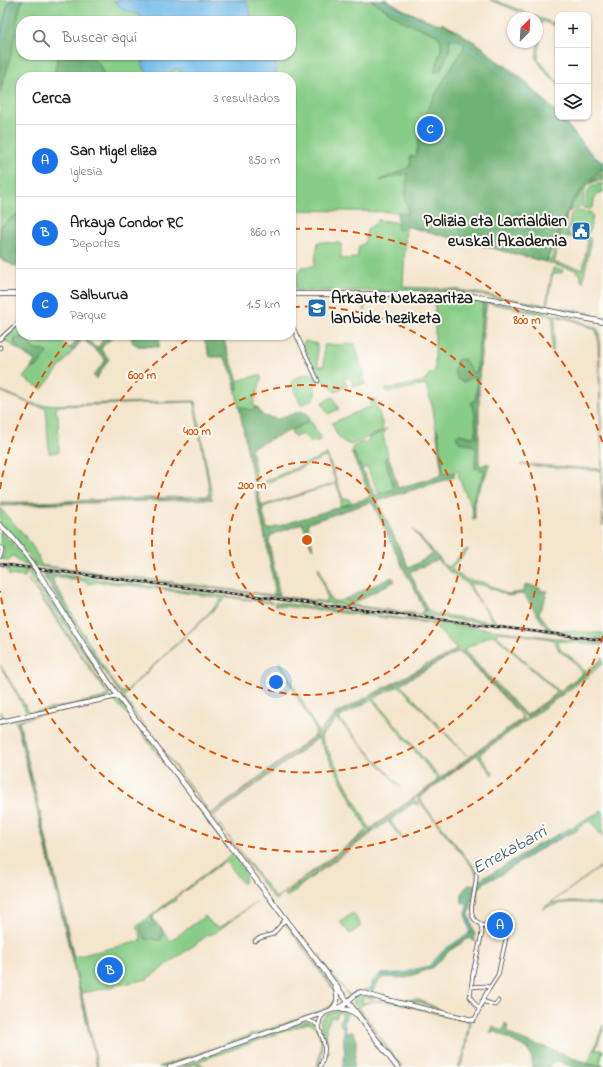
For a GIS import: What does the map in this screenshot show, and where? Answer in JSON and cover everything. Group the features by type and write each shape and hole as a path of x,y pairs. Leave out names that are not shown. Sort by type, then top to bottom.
{"main road":[{"path":"0,294 16,294"},
{"path":"296,294 457,294 603,322"},
{"path":"0,525 13,538 42,577 88,652 118,696 397,1067"},
{"path":"0,529 20,548"},
{"path":"0,722 118,696"},
{"path":"333,982 341,1007 350,1010 360,1017"},
{"path":"170,1067 341,1007 349,1002 352,997 361,992 379,998 473,1020"},
{"path":"330,1011 336,1005 338,1000"}],"street":[{"path":"0,339 16,325"},
{"path":"296,334 318,380"},
{"path":"0,547 2,550 0,557"},
{"path":"476,874 477,880 473,899 472,915 481,925 492,927 506,936"},
{"path":"473,1020 476,1017 482,1001 498,975 510,920 498,915 492,921 492,927"},
{"path":"255,941 273,934 286,919"},
{"path":"479,1009 470,997 473,973 482,933 481,925"},
{"path":"471,987 490,987"},
{"path":"482,1001 495,1005 498,1001"},
{"path":"318,1025 320,1019 325,1013"},
{"path":"315,1016 324,1045 324,1053 320,1067"},
{"path":"306,1019 312,1020 318,1025"}],"green space":[{"path":"0,0 387,0 404,10 435,23 443,24 455,30 485,49 496,60 525,82 555,111 555,120 563,120 594,157 603,162 603,175 598,175 591,183 600,176 603,177 603,181 593,182 589,185 585,189 582,206 569,212 573,203 584,189 573,201 548,258 549,260 553,259 552,256 567,215 566,224 568,233 581,237 580,239 561,235 554,264 406,226 403,287 454,289 546,305 553,268 563,270 562,273 557,273 552,276 547,305 594,314 593,315 454,291 297,291 297,275 301,267 314,266 318,242 341,243 341,259 357,258 359,246 365,243 367,229 378,220 395,222 398,225 398,212 296,210 296,72 16,72 16,267 0,259"},
{"path":"11,0 23,0 18,16 16,16 16,28 10,60 0,92 0,36 7,7"},
{"path":"371,0 387,0 404,10 435,23 443,24 485,49 496,60 526,82 555,111 555,120 563,120 594,157 603,162 603,171 601,169 572,200 546,262 405,226 399,231 397,228 398,212 407,214 408,206 405,201 408,173 380,180 408,168 411,163 410,157 416,156 423,117 447,74 464,48 464,44 450,38 449,51 441,70 434,73 441,50 441,41 437,35 402,21"},
{"path":"490,0 494,0 525,12 520,12"},
{"path":"543,19 555,24 555,26 543,21"},
{"path":"537,48 539,48 538,59 555,79 555,82 548,75 536,58"},
{"path":"57,60 94,60 99,64 103,72 55,72"},
{"path":"598,184 603,184 603,192 596,196 591,209 583,208 587,201 589,189"},
{"path":"577,211 590,212 593,215 589,233 579,234 570,230 571,214"},
{"path":"16,215 16,267 0,259 0,227"},
{"path":"585,237 590,238 591,241 583,282 581,281 581,275 576,272 576,270 555,265 555,263 583,269 588,240 584,239"},
{"path":"341,296 467,297 571,318 598,329 601,451 598,337 596,330 578,322 556,316 553,352 551,351 553,316 483,302 477,371 473,373 464,359 463,382 472,377 477,379 476,399 472,407 475,413 476,436 472,437 459,434 469,445 473,445 476,448 475,467 485,471 475,494 472,509 458,476 460,471 445,474 443,472 438,431 436,430 433,409 426,385 387,392 386,389 425,381 428,375 435,371 435,302 431,298 363,299 365,312 361,298 342,298"},
{"path":"483,302 487,303 479,378 479,463 481,466 488,463 490,465 475,498 475,520 473,520 473,499 485,471 475,468 476,448 473,445 459,442 456,437 459,434 472,437 476,436 475,413 471,403 476,399 477,379 472,377 464,382 457,379 454,370 457,360 464,359 473,373 477,371"},
{"path":"16,327 16,339 14,342 17,346 16,348 3,339"},
{"path":"15,339 27,340 35,350 43,350 47,352 36,367 30,369 35,361 16,348 17,346 14,342"},
{"path":"23,340 63,340 62,342 73,351 42,389 23,378 30,369 36,367 44,358 46,352 42,350 35,350"},
{"path":"76,340 82,340 73,351 69,348 73,346"},
{"path":"84,340 88,340 96,348 100,345 102,340 110,340 101,350 109,359 96,379 93,376 105,361 104,358"},
{"path":"132,340 160,340 159,347 138,346 133,343"},
{"path":"204,340 225,340 236,376 238,390 235,388 226,360 223,357 210,357"},
{"path":"305,341 317,344 318,366 324,366 324,345 355,344 366,384 354,386 350,377 344,379 347,386 335,392 328,384 319,379 302,344"},
{"path":"310,373 316,377 315,397 314,399 301,405 291,383 293,379"},
{"path":"258,375 261,376 261,380 253,405 257,407 251,410 239,407 235,388 237,390 237,381"},
{"path":"0,390 30,403 41,405 195,401 212,496 0,503 207,496 209,493 209,488 193,402 57,406 56,412 58,415 59,452 49,453 46,408 35,406"},
{"path":"333,397 339,409 328,414 322,402"},
{"path":"375,399 383,426 382,431 351,445 344,442 337,434 332,423 369,408 371,406 370,400"},
{"path":"239,407 251,410 257,407 263,416 278,419 301,411 308,414 309,418 307,423 251,448 257,481 260,486 257,487 267,528 269,529 368,498 370,495 351,452 354,453 375,495 394,488 385,459 386,457 390,460 398,488 439,476 442,473 436,430 438,430 443,472 445,474 454,472 455,477 377,501 409,568 433,554 413,530 440,559 410,572 427,609 423,612 423,608 412,583 407,576 371,502 309,523 313,549 302,523 270,536 269,542 279,592 278,596 273,595 275,590"},
{"path":"309,418 321,438 319,441 310,442 303,434 295,437 290,430 307,423"},
{"path":"386,428 383,435 388,457 385,459 394,488 379,494 367,467 361,469 352,449 362,442 364,443 369,440 369,438 384,431"},
{"path":"327,454 343,499 349,499 352,503 338,508 341,502 341,496 335,484 266,506 262,509 261,506 336,483 327,458 325,457 260,486 259,484"},
{"path":"521,464 602,469 603,526 601,471 520,465"},
{"path":"213,499 0,506 0,505"},
{"path":"0,508 24,534 34,549 41,565 325,602 327,597 318,568 319,567 330,599 334,601 345,599 350,605 420,614 427,609 435,614 494,622 466,583 445,568 438,560 440,559 445,566 449,567 464,551 469,549 452,570 467,580 483,582 507,594 508,596 486,586 470,583 471,588 478,599 499,625 24,565 13,556 8,560 0,559 4,553 2,545 0,544 0,531 22,554 31,562 36,564 15,538 0,524"},
{"path":"1,567 35,571 81,645 113,692 112,694 62,620 26,571 25,577 8,575 9,574 6,569"},
{"path":"41,572 74,576 76,580 56,577 53,579 78,624 75,626"},
{"path":"74,576 272,602 227,597 138,681 124,697 211,814 315,735 315,729 279,664 280,661 319,733 211,815 122,697 121,691 125,692 209,613 222,598 121,584 99,582 89,584 84,581 76,580"},
{"path":"392,577 395,581 350,605 345,599"},
{"path":"28,579 51,609 110,696 107,698 0,721 3,718 0,711 6,719 25,715 27,713 0,665 30,713 102,698 108,695"},
{"path":"526,584 540,588 542,591 548,591 539,613 551,629 546,628 525,596 522,594 508,596 507,594 522,592"},
{"path":"275,602 603,643 603,645 558,641 562,651 585,671 603,657 603,659 526,717 459,648 446,656 456,648 435,626 429,623 274,605","holes":["500,632 547,638 554,640 559,651 571,659 583,673 559,692 496,635","491,635 495,636 556,691 556,694 527,715 464,650"]},
{"path":"78,624 120,693 103,670 75,626"},
{"path":"546,628 553,630 603,633 603,639 544,631"},
{"path":"458,651 463,653 520,713 522,716 522,718 522,720 275,900 223,830 276,898 355,840 367,829 318,738 214,817 213,816 322,733 338,716","holes":["458,652 464,656 521,715 522,718 440,778 375,700 376,697 399,686 467,756 402,686 402,683","371,700 437,778 437,781 370,829 321,738 322,735 337,719 401,788 339,719 340,717"]},
{"path":"446,656 337,715 319,733 335,714 425,665"},
{"path":"603,661 603,663 591,674 481,753 480,756 493,773 492,775 477,755 420,797 423,804 478,872 480,881 478,883 477,874 474,869 419,801 418,797"},
{"path":"114,699 118,699 185,788 184,789 128,715 113,700 64,710"},
{"path":"34,716 19,721 74,957 141,941 141,936 137,926 232,854 189,797 191,796 240,863 245,872 245,881 243,884 225,861 175,898 176,900 158,912 151,921 155,926 153,927 147,922 151,938 157,940 161,932 160,927 170,941 205,916 213,925 218,927 224,925 256,902 215,933 208,935 147,979 83,993 82,995 98,1067 18,721"},
{"path":"16,720 97,1067 16,721 14,721"},
{"path":"415,800 419,803 418,805 413,803 391,820 401,838 388,821 286,897 285,895"},
{"path":"602,810 603,838 589,821 576,831 561,838 559,834"},
{"path":"559,834 561,838 539,850 497,877 486,881 478,890 475,911 473,910 478,883 485,876 493,873 536,846"},
{"path":"603,865 552,902 574,901 603,904 603,906 566,903 542,909"},
{"path":"471,884 475,885 469,915 474,930 475,942 469,938 449,951 434,967 406,978 385,977 380,979 373,990 370,987 373,981 380,974 405,973 429,966 445,949 470,933 466,914 468,906 465,902 462,903 462,894 464,889"},
{"path":"353,913 361,926 350,934 340,922"},
{"path":"152,916 162,929 160,928 163,934 161,940 151,938 148,940 145,938 141,930 141,926 147,922 153,927 155,926 151,921"},
{"path":"284,922 336,991 336,1002 329,1010 164,1067 159,1067 320,1011 331,1005 335,998 333,989"},
{"path":"321,955 320,959 348,994 351,995 349,996 318,957"},
{"path":"370,987 373,990 373,994 394,1000 417,999 444,1013 422,1003 411,1001 405,1003 358,992 366,990"},
{"path":"362,994 375,998 363,998 362,1003 375,1001 366,1003 359,1008 402,1067 354,1004 355,997"},
{"path":"375,1001 392,1002 413,1006 442,1015 411,1007"},
{"path":"344,1010 348,1011 344,1022 346,1033 344,1034 340,1023 343,1013 338,1013 336,1018 331,1017 326,1028 326,1041 320,1021 330,1012"},
{"path":"442,1015 470,1020 465,1055 460,1067 458,1067 463,1057 469,1021"},
{"path":"306,1021 315,1024 320,1035 322,1051 318,1067 316,1067 321,1049 320,1036 313,1026 308,1023 200,1061 199,1063 206,1067 197,1064 181,1067 206,1056"},
{"path":"505,1023 507,1024 508,1031 517,1038 587,1062 587,1064 603,1067 573,1067 555,1061 549,1067 532,1067 532,1059 528,1049 494,1031 490,1033 493,1026 502,1031"},
{"path":"603,1025 603,1030 596,1050 603,1050 600,1063 603,1066 587,1064 593,1052"},
{"path":"352,1031 356,1039 354,1067 342,1067 345,1055 344,1034"}],"water":[{"path":"114,0 246,0 251,16 140,16 138,14 123,10"},
{"path":"143,60 268,60 275,63 276,72 181,72 181,70 175,68 172,72 147,72 143,67"}],"waterway":[{"path":"0,50 10,6 19,0"},
{"name":"Errekabarri","path":"377,0 453,38 494,66 532,98 603,167"},
{"name":"Errekabarri","path":"477,883 576,828 582,823 598,815 603,810"},
{"name":"Errekabarri","path":"367,992 378,977 387,974 397,975 431,965 446,948 468,934 470,927 466,906 467,892 474,884"},
{"name":"Errekabarri","path":"355,1002 364,995"},
{"name":"Errekabarri","path":"344,1067 347,1049 343,1020 346,1012"}],"railway":[{"path":"0,564 603,640"}],"place":[{"name":"Salburua","path":"430,129"},
{"name":"Polizia eta Larrialdien euskal Akademia","path":"581,231"},
{"name":"Arkaute Nekazaritza lanbide heziketa","path":"317,308"},
{"name":"San Migel eliza","path":"500,925"},
{"name":"Arkaya Condor RC","path":"110,970"}]}
